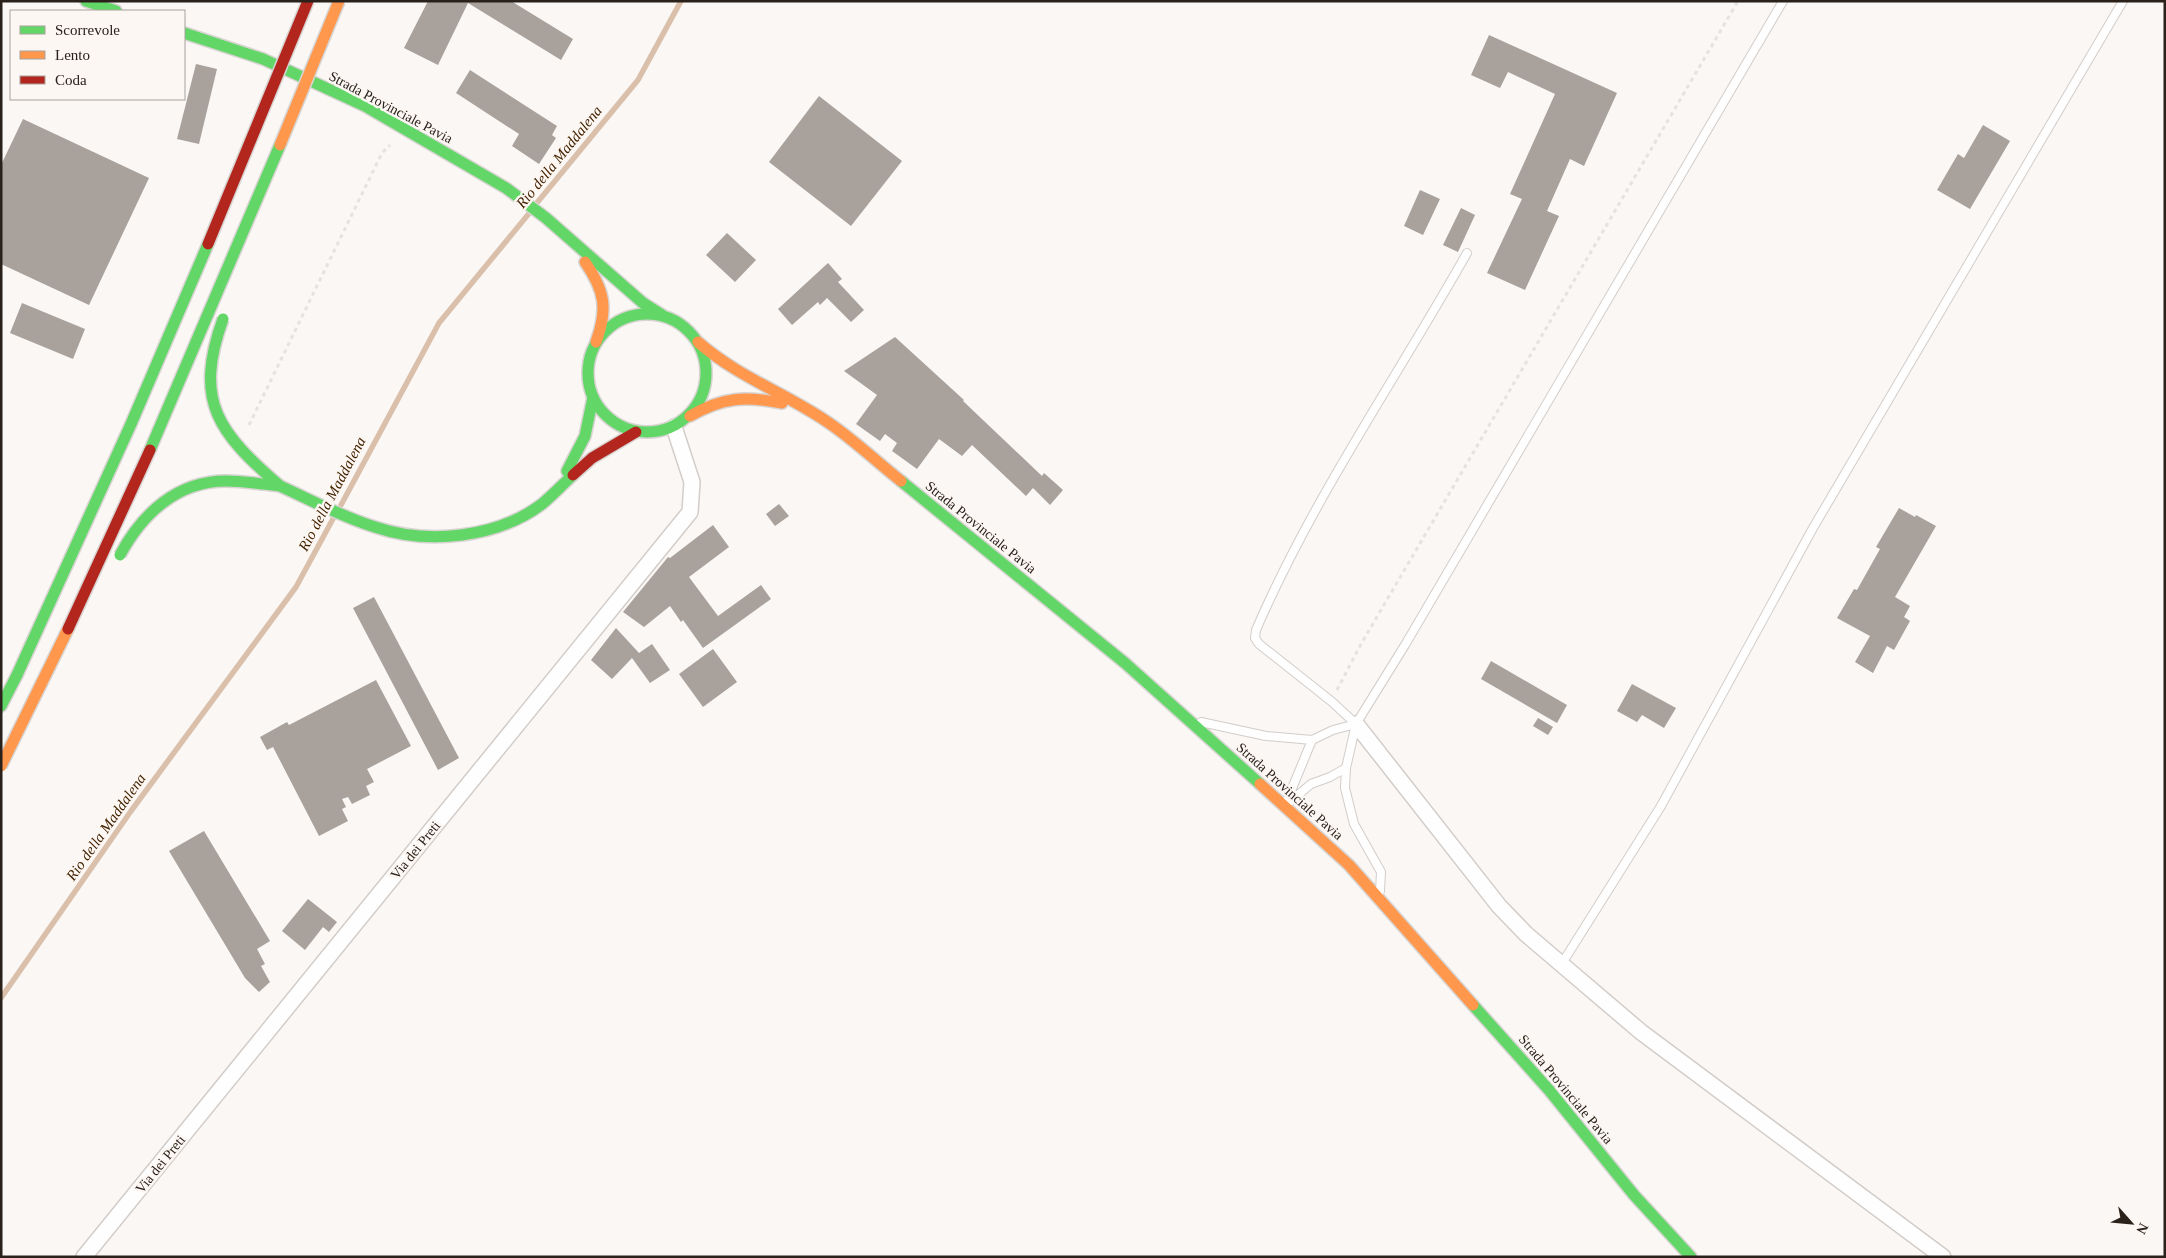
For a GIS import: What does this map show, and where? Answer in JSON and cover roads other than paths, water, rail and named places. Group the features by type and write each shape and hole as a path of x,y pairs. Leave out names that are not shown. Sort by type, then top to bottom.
{"main road":[{"path":"86,1 113,10"},
{"path":"1,706 87,526 146,392 241,168 308,1"},
{"path":"1,766 42,686 112,536 267,178 339,1"},
{"name":"Strada Provinciale Pavia","path":"185,33 263,60 365,106 506,188 546,218 643,303 689,330 698,342 713,356 731,369 808,409 829,423 1125,663 1349,865 1549,1090 1634,1195 1691,1257"},
{"path":"264,212 267,178"},
{"name":"Strada Provinciale Pavia","path":"546,218 582,258 602,290 604,317 589,362 588,380 592,397 603,414 618,426 636,432 656,432 674,427 708,405 720,400 736,398 762,399 808,409"},
{"path":"227,309 213,347 210,366 213,397 218,416 227,434 280,486"},
{"name":"Strada Provinciale Pavia","path":"595,345 605,331 620,320 648,313 662,315"},
{"name":"Strada Provinciale Pavia","path":"688,417 699,404 705,388 707,372 705,356 698,342"},
{"path":"542,504 566,474 580,451 589,424 592,397"},
{"path":"114,568 141,519 176,492 211,481 280,486 374,527 410,536 441,536 476,532 507,524 542,504 592,458 636,432"},
{"path":"42,686 62,669"}],"street":[{"name":"Via dei Preti","path":"84,1257 690,512 692,482 674,427"},
{"path":"1356,724 1500,906 1526,934 1641,1032 1943,1257"}],"lane":[{"path":"1380,900 1381,872 1354,824 1345,788 1346,768 1356,724 1405,645 1783,1"},
{"path":"1562,964 1661,806 1814,528 2123,1"},
{"path":"1356,724 1332,701 1260,644 1255,638 1256,630 1278,579 1313,515 1467,254"},
{"path":"1187,719 1266,736 1312,740 1333,730 1356,724"},
{"path":"1284,806 1312,740"},
{"path":"1284,806 1311,784 1330,777 1346,768"}],"waterway":[{"name":"Rio della Maddalena","path":"536,204 638,80 681,1"},
{"name":"Rio della Maddalena","path":"341,505 439,323 531,211"},
{"name":"Rio della Maddalena","path":"1,998 131,811 296,587 334,517"}]}
